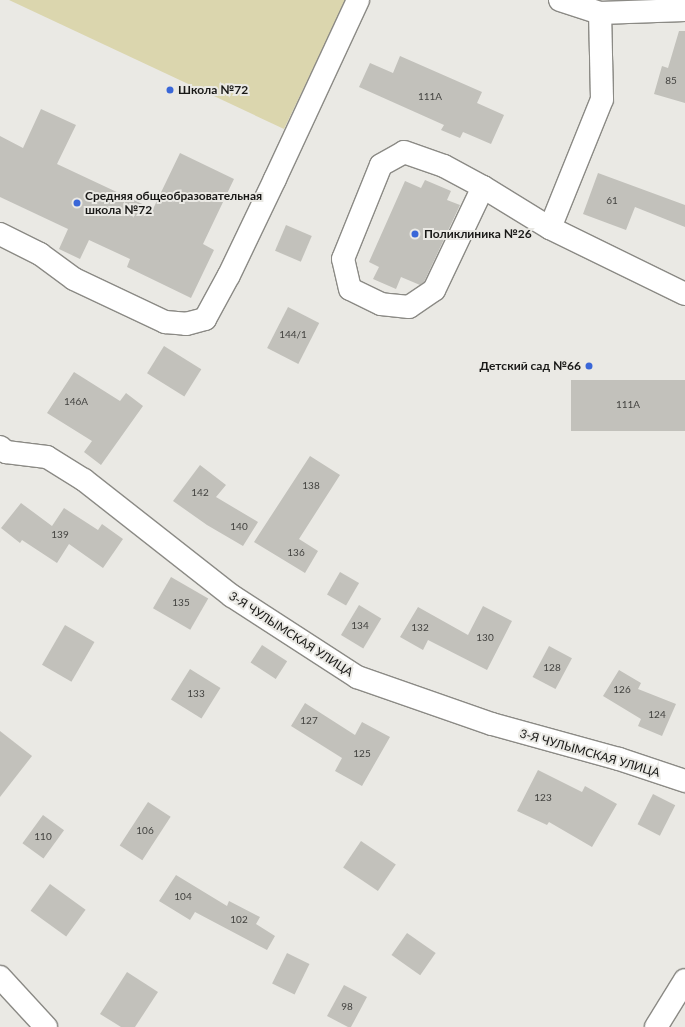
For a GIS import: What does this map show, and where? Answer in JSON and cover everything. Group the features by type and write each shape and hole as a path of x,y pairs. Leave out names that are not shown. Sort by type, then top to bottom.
{"street":[{"path":"0,234 40,254 74,279 165,322 186,324 205,318 229,275 269,193 358,0"},
{"path":"560,0 600,14 685,10"},
{"path":"550,228 602,99 600,14"},
{"path":"483,187 434,290 409,307 381,304 350,289 343,259 381,165 404,152 444,166 483,187 550,228 685,294"},
{"name":"3-Я ЧУЛЫМСКАЯ УЛИЦА","path":"2,453 47,457 84,480 232,596 357,677 492,724 618,759 685,781"},
{"path":"0,977 46,1027"},
{"path":"656,1027 685,980"}],"shaded area":[{"path":"9,0 346,0 284,129"}],"building":[{"path":"679,31 685,31 685,103 654,94 662,66 668,68"},
{"path":"400,56 482,92 477,103 504,115 491,144 463,132 460,138 441,130 444,125 359,87 370,63 393,73"},
{"name":"Средняя общеобразовательная школа №72","path":"41,109 76,125 57,164 153,209 180,153 234,179 203,244 214,250 191,298 127,267 130,259 89,240 80,259 59,249 68,229 0,197 0,136 23,148"},
{"path":"598,173 685,205 685,227 635,207 626,230 583,214"},
{"name":"Поликлиника №26","path":"425,180 451,191 447,200 460,205 424,282 420,285 401,277 396,289 373,279 379,267 369,262 405,181 421,188"},
{"path":"286,225 312,236 301,262 275,251"},
{"path":"288,307 319,323 298,364 267,348"},
{"path":"164,346 201,369 184,396 147,373"},
{"path":"74,372 120,401 126,393 143,406 101,465 84,452 92,441 47,413"},
{"path":"571,380 685,380 685,431 571,431"},
{"path":"310,456 340,475 299,539 318,551 305,573 254,542"},
{"path":"200,465 226,485 216,497 258,522 243,546 207,525 173,501"},
{"path":"21,503 52,526 64,508 98,530 102,524 123,539 103,568 69,544 57,563 22,540 20,543 1,528"},
{"path":"340,572 359,583 346,606 327,595"},
{"path":"171,577 208,598 190,630 153,608"},
{"path":"359,605 381,618 363,648 341,635"},
{"path":"483,606 512,621 487,670 428,640 423,650 400,637 418,607 468,635"},
{"path":"65,625 94,642 71,682 42,665"},
{"path":"262,645 287,661 276,679 251,663"},
{"path":"549,646 572,658 556,689 533,677"},
{"path":"190,669 221,688 201,719 171,700"},
{"path":"619,670 641,683 638,689 676,704 662,736 638,726 641,719 603,696"},
{"path":"305,703 355,735 362,722 390,737 362,786 335,771 342,758 291,726"},
{"path":"0,731 32,756 0,797"},
{"path":"538,770 582,792 585,786 617,804 592,847 549,822 547,825 517,811"},
{"path":"653,794 675,805 660,836 638,824"},
{"path":"148,802 171,817 142,860 120,846"},
{"path":"43,815 64,830 43,859 22,843"},
{"path":"361,841 396,864 378,891 343,868"},
{"path":"176,875 227,906 229,901 260,917 256,924 275,936 267,950 195,912 190,920 159,901"},
{"path":"50,884 86,910 66,937 31,911"},
{"path":"407,933 436,953 420,975 392,955"},
{"path":"287,953 309,964 295,995 272,984"},
{"path":"127,972 158,992 135,1027 121,1027 100,1014"},
{"path":"344,985 367,997 351,1027 348,1027 327,1016"}],"place":[{"name":"Школа №72","path":"170,90"},
{"name":"Средняя общеобразовательная школа №72","path":"77,203"},
{"name":"Поликлиника №26","path":"415,234"},
{"name":"Детский сад №66","path":"589,366"}]}
